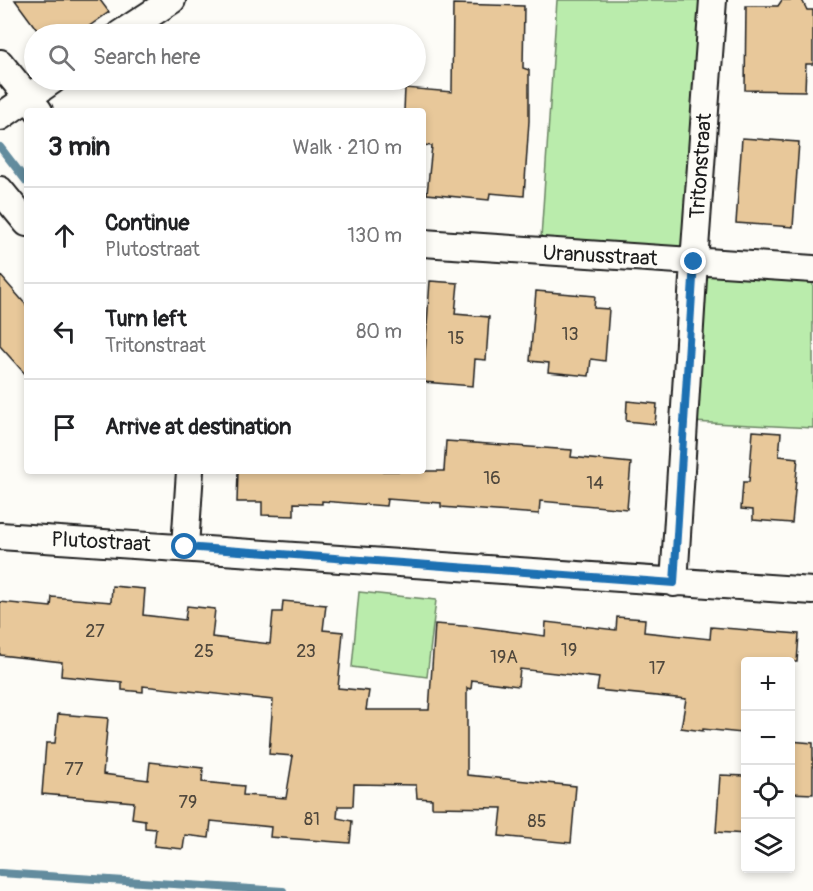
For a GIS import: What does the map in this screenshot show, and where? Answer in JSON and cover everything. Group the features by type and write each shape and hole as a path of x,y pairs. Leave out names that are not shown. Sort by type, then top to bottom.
{"street":[{"path":"135,24 172,0"},
{"name":"Tritonstraat","path":"674,583 713,0"},
{"path":"0,63 33,104"},
{"path":"0,117 33,104 45,90"},
{"path":"0,190 24,219"},
{"name":"Uranusstraat","path":"426,243 813,269"},
{"path":"185,547 190,474"},
{"name":"Plutostraat","path":"0,536 813,591"}],"green space":[{"path":"557,0 702,0 685,247 541,238"},
{"path":"703,272 813,280 813,428 692,422"},
{"path":"359,592 436,600 427,677 352,667"}],"building":[{"path":"15,0 100,0 109,12 92,24 33,24"},
{"path":"782,0 802,0 807,10 813,10 813,64 806,64 805,91 745,90 746,6 778,6"},
{"path":"453,4 524,6 523,68 529,70 529,121 524,196 490,193 489,200 427,194 432,146 426,145 426,108 404,108 405,90 452,92"},
{"path":"742,138 799,142 793,227 736,223"},
{"path":"0,275 24,303 24,373 0,346"},
{"path":"430,281 458,283 455,314 489,317 486,360 475,359 473,386 426,382"},
{"path":"536,291 595,296 594,308 609,309 605,361 591,359 589,376 548,372 549,363 530,361"},
{"path":"627,401 657,404 655,424 626,421"},
{"path":"753,431 781,433 779,456 798,458 792,523 753,520 753,510 741,509 743,482 749,482"},
{"path":"446,441 572,450 571,457 631,463 627,509 540,501 539,514 441,507 441,503 387,499 386,506 322,501 322,504 294,503 294,516 262,515 262,502 237,502 238,474 426,474 426,471 444,471"},
{"path":"112,586 145,589 143,615 185,620 187,606 215,609 212,637 270,644 273,612 282,612 283,601 326,605 323,630 343,632 338,688 369,691 366,710 429,710 435,624 545,636 546,622 616,630 617,617 645,619 644,632 710,639 711,627 799,634 797,662 795,662 795,657 741,657 741,733 681,728 686,699 597,690 599,678 520,669 518,686 472,680 471,689 467,688 467,775 576,786 571,843 499,836 502,808 432,807 432,799 417,798 416,785 354,784 353,806 338,806 337,818 352,821 350,843 270,837 271,827 211,821 209,838 185,835 183,849 154,846 156,829 145,828 145,820 132,818 134,802 42,794 46,743 55,743 58,714 108,718 103,774 148,780 150,762 203,768 202,782 244,786 243,795 286,798 293,756 269,754 273,700 143,686 143,692 122,690 122,682 61,676 62,662 0,655 0,602 51,607 52,597 111,602"},
{"path":"795,741 813,743 813,794 795,793"},
{"path":"720,775 741,776 741,834 716,832"}],"waterway":[{"path":"0,147 24,178"},
{"path":"0,873 283,891"}],"route":[{"path":"185,547 674,583 694,262"}]}
